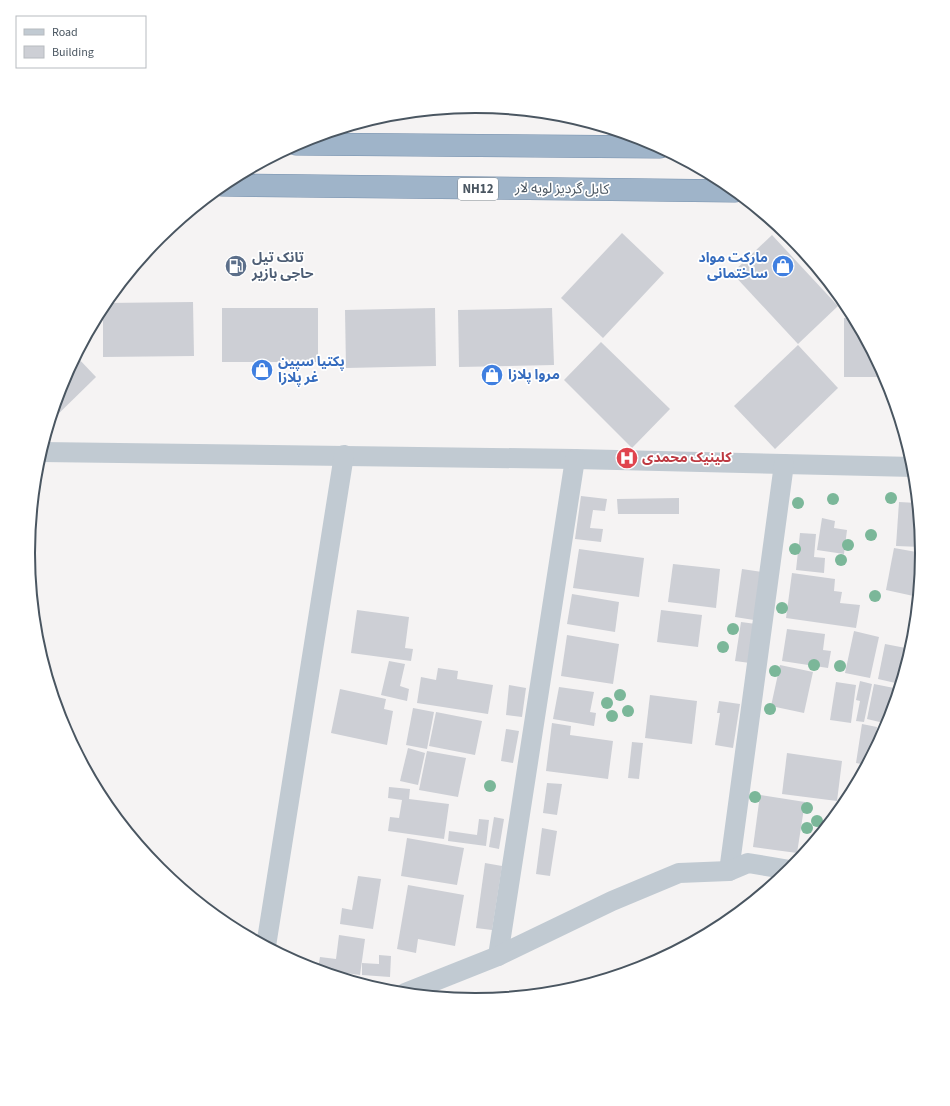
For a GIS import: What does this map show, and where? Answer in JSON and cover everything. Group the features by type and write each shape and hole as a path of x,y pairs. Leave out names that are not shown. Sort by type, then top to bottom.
{"highway":[{"path":"312,144 647,148"},
{"name":"کابل گردیز لویه لار","path":"232,186 725,191"}],"street":[{"path":"47,452 575,458 907,467"},
{"path":"267,941 344,455"},
{"path":"498,956 575,458"},
{"path":"729,871 784,464"},
{"path":"416,989 498,956 612,901 679,873 729,871 748,863 781,869"}],"building":[{"path":"622,233 664,273 603,338 561,298"},
{"path":"772,235 838,306 798,344 732,273"},
{"path":"193,302 194,356 103,357 103,319 113,303"},
{"path":"222,308 318,308 318,362 222,362"},
{"path":"435,308 436,366 346,368 345,310"},
{"path":"552,308 554,365 459,367 458,310"},
{"path":"844,318 847,318 870,358 878,377 844,377"},
{"path":"601,342 670,409 632,448 564,380"},
{"path":"798,345 838,388 775,449 734,406"},
{"path":"79,360 96,377 57,415"},
{"path":"581,496 607,499 605,511 593,510 590,528 603,529 601,542 575,539"},
{"path":"679,498 679,514 618,514 617,499"},
{"path":"899,502 912,503 915,547 896,546"},
{"path":"822,518 835,521 834,528 847,530 844,554 817,550"},
{"path":"800,533 816,534 814,557 825,558 824,573 796,570"},
{"path":"894,548 915,552 913,596 886,590"},
{"path":"579,549 644,558 639,597 573,588"},
{"path":"673,564 720,569 716,608 668,602"},
{"path":"742,569 762,572 754,620 735,617"},
{"path":"792,573 835,579 834,591 842,592 840,603 860,605 856,628 786,618"},
{"path":"572,594 619,602 615,632 567,624"},
{"path":"357,610 409,617 405,648 413,649 411,661 351,653"},
{"path":"661,610 702,615 698,647 657,642"},
{"path":"741,622 756,624 750,663 735,661"},
{"path":"787,629 825,634 823,650 831,651 828,668 782,661"},
{"path":"854,631 879,637 870,678 845,673"},
{"path":"567,635 619,644 613,684 561,676"},
{"path":"885,644 905,648 895,683 878,679"},
{"path":"389,661 405,664 400,686 409,689 407,701 381,695"},
{"path":"780,665 813,672 804,713 771,706"},
{"path":"438,668 458,671 457,679 493,685 488,714 417,703 421,677 436,680"},
{"path":"860,681 872,684 864,722 856,721 860,701 856,700"},
{"path":"836,682 856,685 851,723 830,720"},
{"path":"874,684 894,688 881,722 867,719"},
{"path":"509,685 526,688 522,717 506,715"},
{"path":"559,687 594,692 590,712 596,713 594,726 553,719"},
{"path":"340,689 386,699 384,709 393,711 387,745 331,733"},
{"path":"650,695 697,701 692,744 645,738"},
{"path":"719,701 740,704 733,748 715,745 720,713 717,713"},
{"path":"413,708 434,712 427,749 406,745"},
{"path":"436,712 482,721 475,755 429,746"},
{"path":"552,723 571,726 570,735 613,741 608,779 546,771"},
{"path":"862,724 877,727 876,735 861,764 856,763"},
{"path":"506,729 519,731 513,763 501,761"},
{"path":"632,742 643,743 639,779 628,778"},
{"path":"408,748 425,753 418,785 400,781"},
{"path":"427,751 466,758 458,797 419,790"},
{"path":"787,753 842,761 837,801 782,794"},
{"path":"547,783 562,784 557,815 543,813"},
{"path":"389,787 410,789 409,799 449,804 444,839 388,831 390,817 399,818 402,800 388,798"},
{"path":"760,795 805,802 797,853 753,847"},
{"path":"494,817 504,819 499,849 489,847"},
{"path":"479,819 489,820 486,846 448,841 449,831 477,835"},
{"path":"542,828 557,831 550,876 536,874"},
{"path":"407,838 464,848 457,885 401,876"},
{"path":"485,863 502,866 492,930 476,928"},
{"path":"358,876 381,879 373,929 340,924 342,908 352,910"},
{"path":"408,885 464,895 455,946 418,939 416,953 397,949"},
{"path":"339,935 365,939 360,975 342,972 319,964 320,957 336,959"},
{"path":"379,955 391,956 390,977 362,975 362,963 379,964"}],"place":[{"name":"تانک تیل حاجی بازیر","path":"236,266"},
{"name":"مارکت مواد ساختمانی","path":"783,266"},
{"name":"پکتیا سپین غر پلازا","path":"262,370"},
{"name":"مروا پلازا","path":"492,375"},
{"name":"کلینیک محمدی","path":"627,458"}]}
